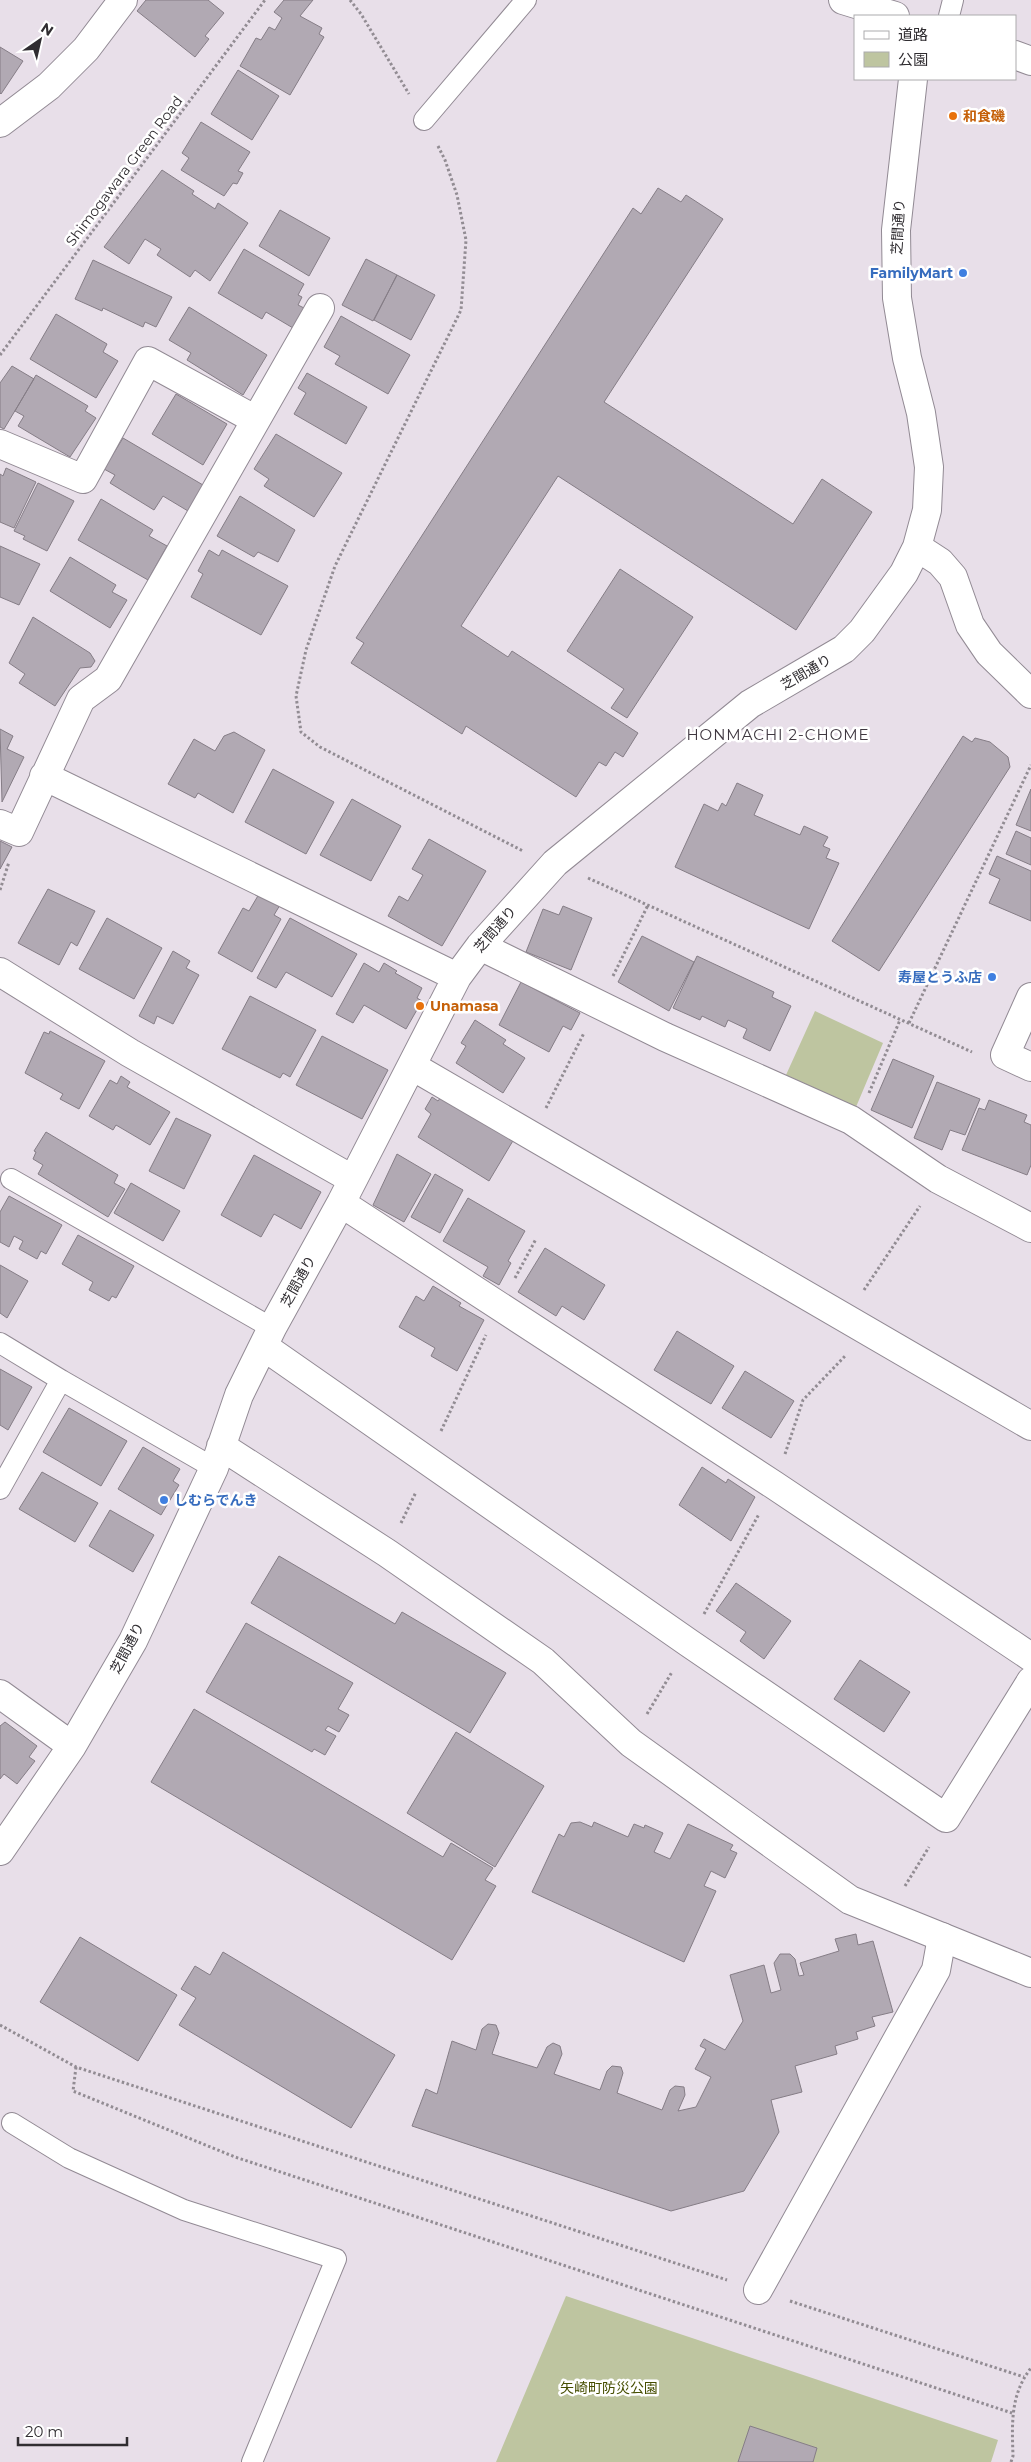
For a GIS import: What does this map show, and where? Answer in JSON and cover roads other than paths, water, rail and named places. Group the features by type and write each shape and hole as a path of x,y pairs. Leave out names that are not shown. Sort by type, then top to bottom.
{"street":[{"path":"0,122 49,86 86,48 123,0"},
{"path":"843,0 892,15"},
{"path":"1016,55 1031,61"},
{"name":"芝間通り","path":"0,1851 72,1746 133,1641 217,1457 239,1395 457,977 480,946 555,863 750,704 844,649 862,631 904,573 917,547 927,510 929,467 921,413 907,358 897,298 896,230 913,80"},
{"path":"0,824 19,832 81,699 108,679 320,308"},
{"path":"0,444 83,479 148,361 256,420"},
{"path":"917,547 940,562 953,577 970,625 989,653 1031,694"},
{"path":"44,776 457,977"},
{"path":"480,946 666,1037 856,1124 938,1179 1031,1228"},
{"path":"0,972 130,1052 347,1191 499,1306 766,1480 1031,1657"},
{"path":"1031,996 1005,1055 1031,1067"},
{"path":"412,1066 1031,1426"},
{"path":"268,1337 430,1461 688,1642 946,1818 1031,1681"},
{"path":"217,1457 387,1553 543,1661 630,1743 850,1900 1031,1972"},
{"path":"0,1694 72,1746"},
{"path":"758,2290 936,1970 942,1936"}],"lane":[{"path":"424,120 526,0"},
{"path":"949,15 953,0"},
{"path":"11,1179 268,1337"},
{"path":"0,1343 61,1380 217,1457"},
{"path":"0,1489 61,1380"},
{"path":"12,2123 69,2158 184,2210 336,2259 252,2462"}],"place":[{"name":"和食磯","path":"953,116"},
{"name":"FamilyMart","path":"963,273"},
{"name":"寿屋とうふ店","path":"992,977"},
{"name":"Unamasa","path":"420,1006"},
{"name":"しむらでんき","path":"164,1500"}],"district":[{"name":"HONMACHI 2-CHOME","path":"778,735"}],"park label":[{"name":"矢崎町防災公園","path":"609,2388"}]}
